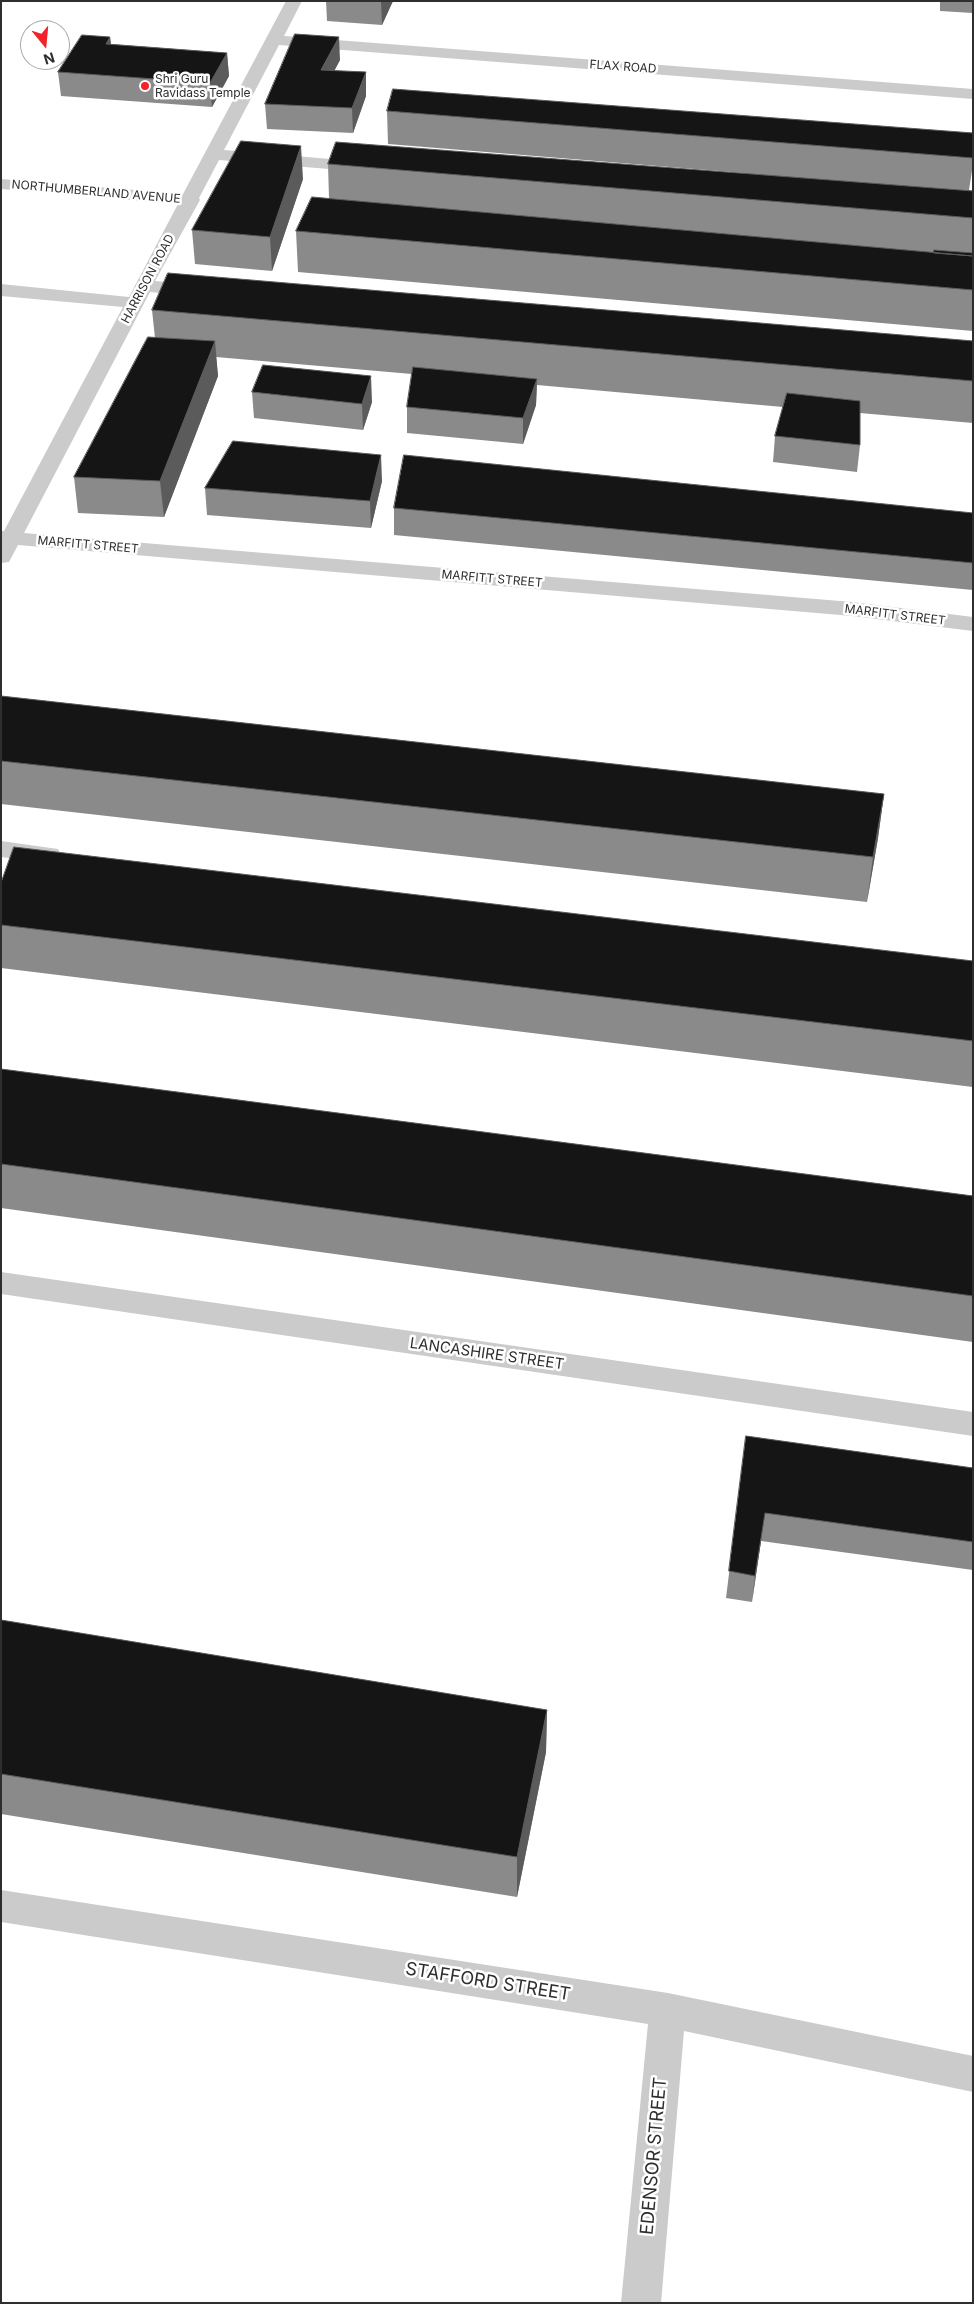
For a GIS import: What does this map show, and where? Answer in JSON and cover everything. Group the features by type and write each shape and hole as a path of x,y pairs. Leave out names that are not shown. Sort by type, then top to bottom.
{"street":[{"name":"HARRISON ROAD","path":"4,544 191,200 213,154 294,1"},
{"name":"FLAX ROAD","path":"273,40 973,94"},
{"path":"213,154 380,168"},
{"name":"NORTHUMBERLAND AVENUE","path":"1,184 191,200"},
{"path":"144,286 213,292"},
{"path":"1,290 135,303"},
{"name":"MARFITT STREET","path":"4,544 852,609 973,624"},
{"path":"1,849 71,858"},
{"name":"LANCASHIRE STREET","path":"1,1283 973,1424"},
{"name":"STAFFORD STREET","path":"1,1906 668,2010 973,2074"},
{"name":"EDENSOR STREET","path":"641,2303 668,2010"}],"building":[{"path":"295,34 339,37 321,70 366,72 352,108 265,104"},
{"path":"82,35 110,37 106,44 227,53 210,83 58,72 59,70 70,70 70,54"},
{"path":"393,89 973,133 973,158 387,111"},
{"path":"241,141 301,146 270,237 192,230"},
{"path":"336,142 973,191 973,218 328,164"},
{"path":"312,197 973,256 973,290 296,231"},
{"path":"934,250 973,253 973,256 934,253"},
{"path":"168,273 973,341 973,381 152,310"},
{"path":"148,337 215,341 160,481 74,477"},
{"path":"263,365 371,376 362,404 252,392"},
{"path":"413,367 537,379 523,418 407,407"},
{"path":"787,393 860,401 860,445 775,436"},
{"path":"233,441 381,455 370,501 205,488"},
{"path":"404,455 973,513 973,563 394,508"},
{"path":"1,696 884,794 873,857 1,761"},
{"path":"14,847 973,961 973,1041 1,925 1,883"},
{"path":"1,1069 973,1196 973,1296 1,1164"},
{"path":"746,1436 973,1468 973,1542 765,1513 755,1576 729,1571"},
{"path":"1,1620 547,1710 517,1857 1,1774"}],"place":[{"name":"Shri Guru Ravidass Temple","path":"145,86"}]}
